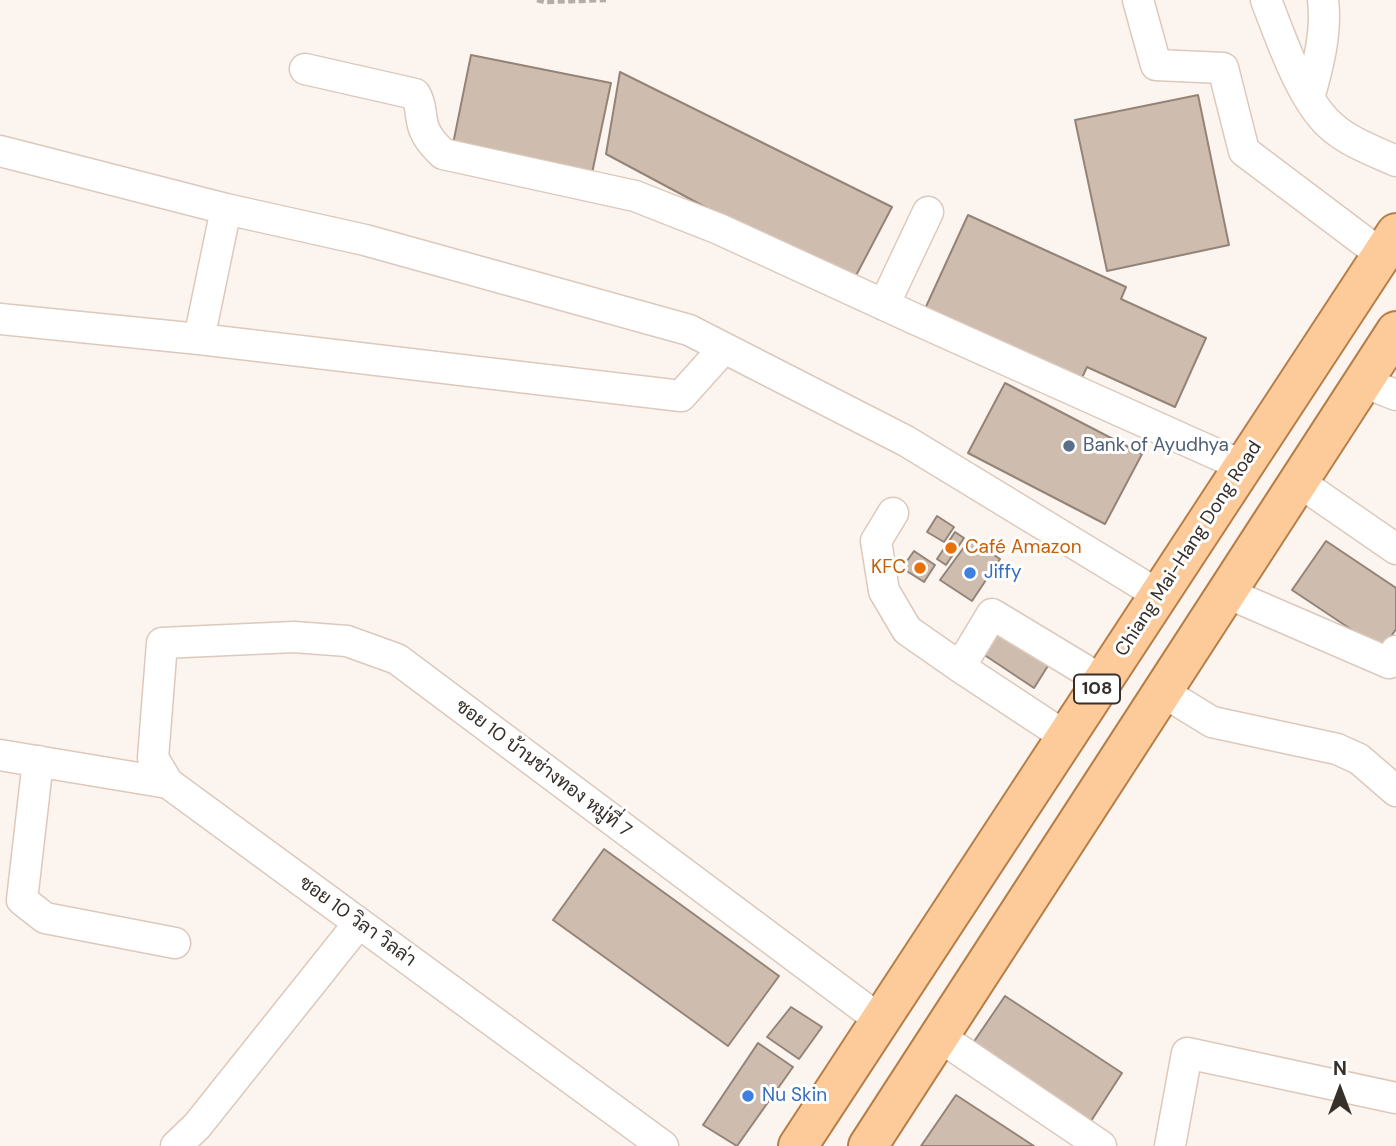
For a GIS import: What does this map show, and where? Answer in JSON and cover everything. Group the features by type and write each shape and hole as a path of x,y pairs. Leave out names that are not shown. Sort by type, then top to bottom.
{"main road":[{"name":"Chiang Mai-Hang Dong Road","path":"798,1146 1389,244"},
{"path":"868,1146 1299,482 1380,389 1396,331"}],"street":[{"path":"1139,0 1156,65 1223,68 1244,150 1389,244"},
{"path":"1266,0 1309,98 1329,124 1359,145 1396,161"},
{"path":"1309,98 1317,71 1323,0"},
{"path":"305,69 415,94 420,103 421,120 426,134 436,148 449,156 635,196 719,229 1243,466"},
{"path":"0,151 226,209 365,240 689,330 905,441 1158,595"},
{"path":"199,340 226,209"},
{"path":"884,305 928,212"},
{"path":"0,319 681,396 724,348"},
{"path":"1299,482 1396,549"},
{"path":"893,513 876,541 884,591 907,630 1066,737"},
{"path":"1227,593 1389,663 1396,651"},
{"path":"960,667 992,614 1102,681"},
{"name":"ซอย 10 บ้านช่างทอง หมู่ที่ 7","path":"162,643 294,637 347,641 397,659 880,1020"},
{"name":"ซอย 10 วิลา วิลล่า","path":"162,643 153,758 168,783 663,1146"},
{"path":"1163,692 1212,722 1337,749 1359,759 1396,791"},
{"path":"0,755 168,783"},
{"path":"38,761 22,900 45,918 175,943"},
{"path":"176,1146 197,1126 359,923"},
{"path":"940,1037 1101,1146"},
{"path":"1170,1146 1187,1054 1396,1098"}],"path":[{"path":"537,0 606,0"}],"building":[{"path":"471,55 611,83 591,178 452,149"},
{"path":"620,72 892,207 851,285 606,154"},
{"path":"1198,95 1229,245 1107,271 1075,120"},
{"path":"968,215 1126,287 1121,299 1206,338 1175,407 1087,367 1080,382 924,311"},
{"path":"1005,383 1142,454 1105,524 968,453"},
{"path":"937,516 954,527 944,542 927,532"},
{"path":"955,532 964,538 946,565 937,559"},
{"path":"970,539 1000,559 972,601 940,580"},
{"path":"1326,541 1396,588 1396,629 1382,650 1292,590"},
{"path":"914,551 935,565 924,582 902,568"},
{"path":"1000,628 1051,661 1034,688 983,654"},
{"path":"604,849 779,976 728,1046 553,920"},
{"path":"1005,996 1122,1073 1091,1121 973,1043"},
{"path":"791,1007 822,1027 799,1059 767,1037"},
{"name":"Nu Skin","path":"758,1043 793,1067 737,1146 703,1125"},
{"path":"956,1095 1034,1146 921,1146"}],"place":[{"name":"Bank of Ayudhya","path":"1069,446"},
{"name":"Café Amazon","path":"951,548"},
{"name":"KFC","path":"920,568"},
{"name":"Jiffy","path":"970,573"},
{"name":"Nu Skin","path":"748,1096"}]}
